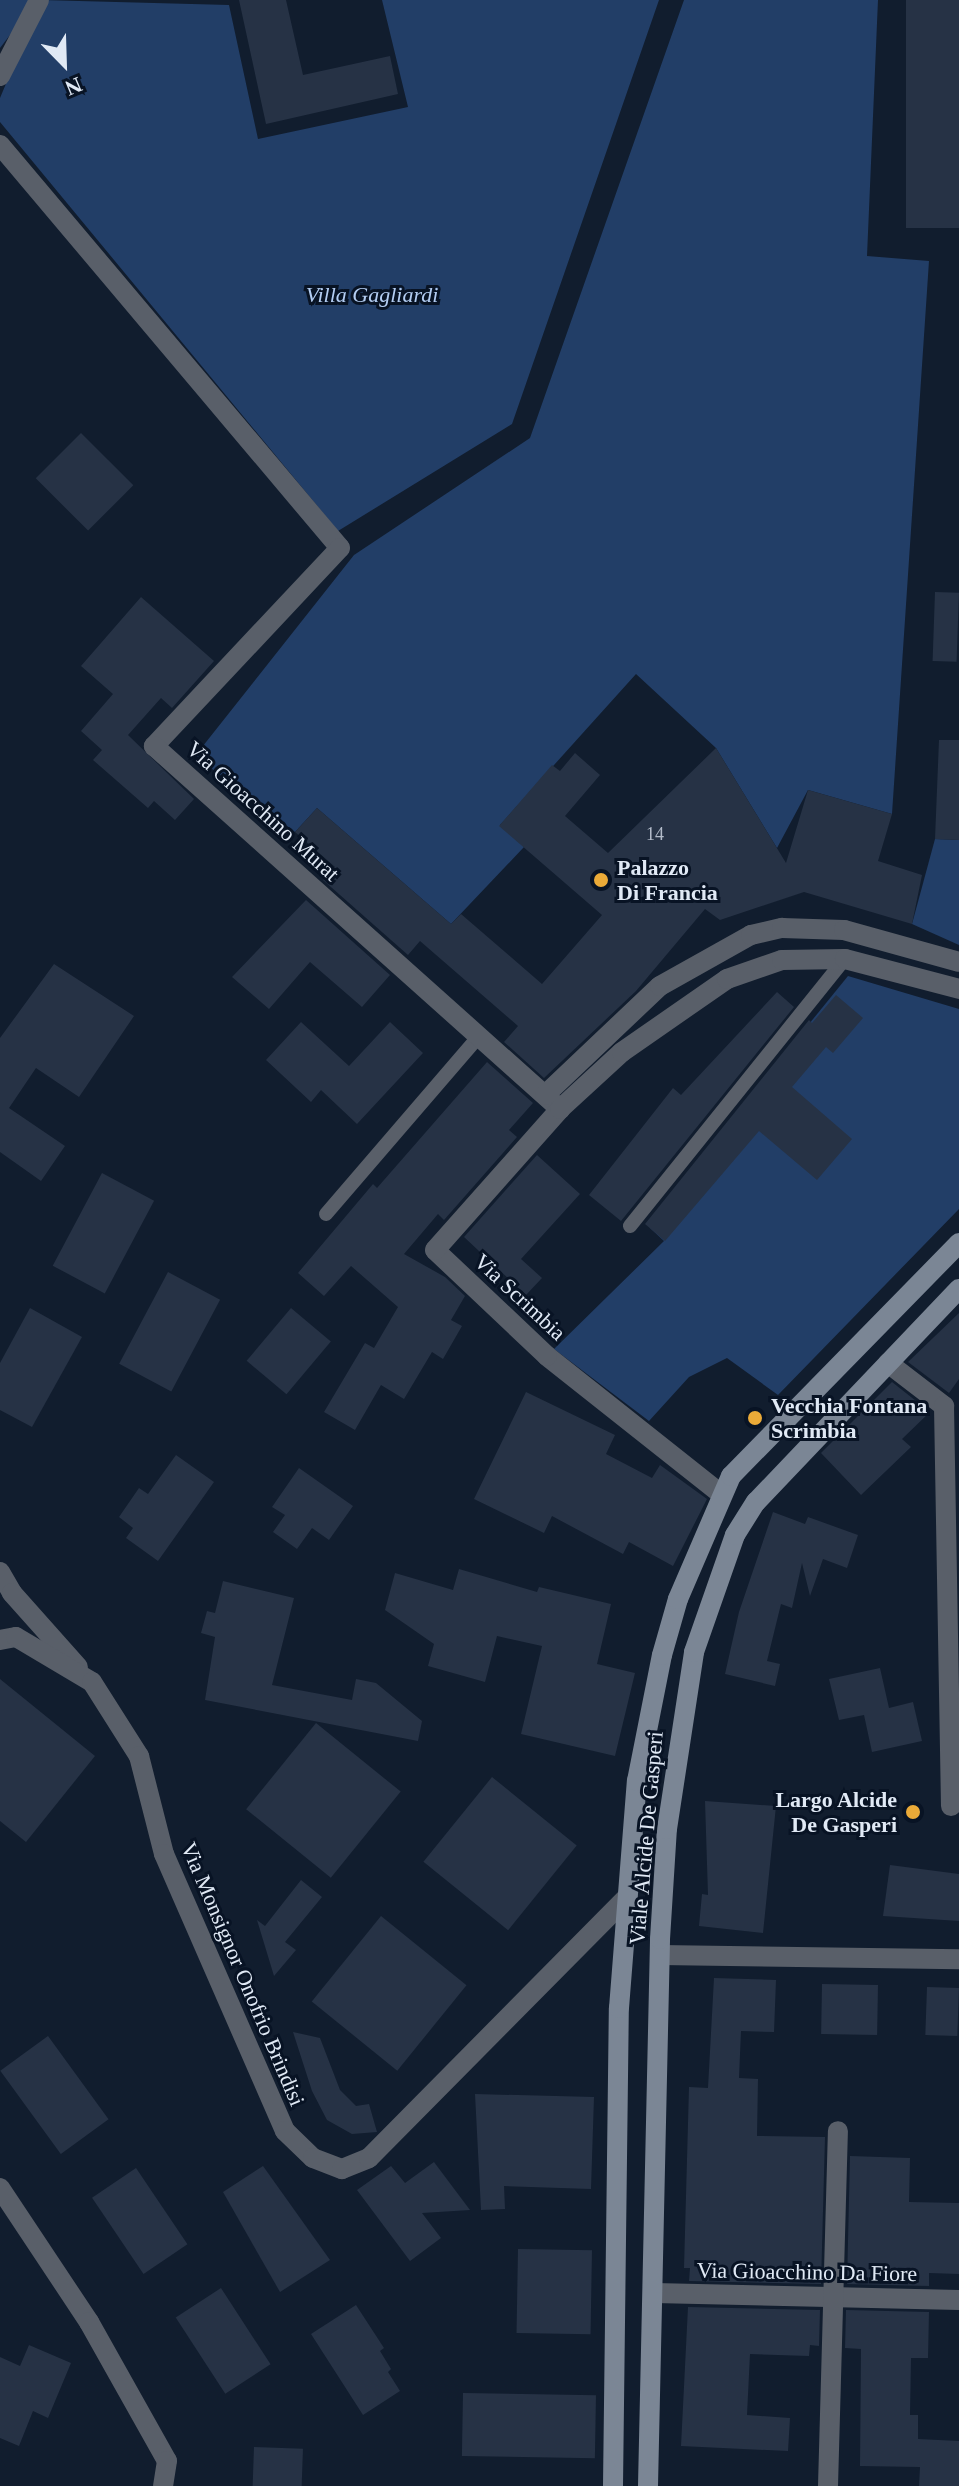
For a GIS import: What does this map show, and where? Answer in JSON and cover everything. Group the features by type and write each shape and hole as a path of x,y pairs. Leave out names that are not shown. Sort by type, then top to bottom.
{"main road":[{"name":"Viale Alcide De Gasperi","path":"613,2486 619,2008 637,1781 662,1655 678,1599 731,1476 959,1243"},
{"name":"Viale Alcide De Gasperi","path":"648,2486 660,1955 667,1829 681,1716 713,1590 735,1535 756,1502 959,1289"}],"street":[{"path":"0,76 39,0"},
{"name":"Via Gioacchino Murat","path":"0,145 340,548 154,746 560,1109"},
{"path":"545,1095 660,986 751,935 782,928 844,930 959,962"},
{"path":"560,1109 622,1052 727,979 782,960 845,959 959,989"},
{"name":"Via Scrimbia","path":"560,1109 435,1250 547,1356 721,1494"},
{"path":"888,1363 944,1406 951,1806"},
{"path":"0,1572 12,1593 92,1682"},
{"name":"Via Monsignor Onofrio Brindisi","path":"0,1640 16,1637 92,1682 139,1756 164,1854 285,2131 313,2158 342,2169 369,2158 626,1898"},
{"path":"660,1955 959,1959"},
{"path":"828,2486 838,2131"},
{"path":"0,2188 89,2322 167,2461 163,2486"},
{"name":"Via Gioacchino Da Fiore","path":"654,2293 959,2300"}],"lane":[{"path":"630,1226 845,959"},
{"path":"326,1214 479,1036"}],"green space":[{"path":"0,0 37,0 0,48"},
{"name":"Villa Gagliardi","path":"41,0 229,5 258,139 408,107 382,0 659,0 512,424 338,531 0,122 0,98"},
{"path":"684,0 878,0 867,256 929,261 892,814 808,790 777,848 716,748 636,674 500,825 524,847 451,924 317,808 295,832 195,756 354,555 530,438"},
{"path":"935,839 959,840 959,945 912,924"},
{"path":"848,976 959,1009 959,1209 778,1395 727,1358 689,1377 649,1421 554,1349 664,1241 650,1228 653,1216"}],"building":[{"path":"239,0 286,0 303,75 390,56 398,94 266,124"},
{"path":"906,0 959,0 959,228 906,228"},
{"path":"81,433 133,485 88,531 36,478"},
{"path":"935,592 959,593 957,662 933,661"},
{"path":"141,597 214,661 172,708 161,698 128,735 194,799 175,820 154,801 148,808 93,760 102,750 81,731 113,694 81,666"},
{"path":"939,740 959,740 959,840 935,839"},
{"path":"716,748 786,863 808,790 892,814 878,861 922,875 912,924 804,892 720,920 705,909 636,991 544,1078 504,1042 518,1026 420,941 408,955 323,880 335,867 295,832 317,808 451,924 461,914 542,984 602,915 499,826 552,765 560,771 575,753 600,775 565,816 608,853"},
{"path":"306,900 390,975 362,1007 310,962 269,1009 232,977"},
{"path":"54,964 134,1016 79,1097 36,1068 9,1108 65,1146 41,1181 0,1152 0,1038"},
{"path":"777,992 794,1007 621,1221 589,1195 673,1088 681,1095"},
{"path":"836,995 863,1018 833,1053 826,1047 792,1087 852,1139 817,1180 759,1131 665,1241 645,1224 809,1020 812,1023"},
{"path":"301,1022 349,1066 390,1022 423,1053 357,1124 321,1090 311,1102 266,1060"},
{"path":"487,1062 533,1103 509,1130 517,1137 444,1220 438,1214 404,1254 445,1277 465,1296 451,1320 462,1326 443,1359 432,1352 404,1399 381,1385 355,1430 324,1412 365,1343 374,1348 398,1307 351,1266 324,1296 298,1273 373,1184 377,1188"},
{"path":"537,1155 580,1194 521,1259 542,1278 526,1295 464,1237"},
{"path":"102,1173 154,1201 105,1293 53,1266"},
{"path":"168,1272 220,1300 171,1392 119,1364"},
{"path":"30,1308 82,1337 32,1427 0,1410 0,1363"},
{"path":"291,1308 331,1341 286,1394 247,1361"},
{"path":"959,1313 959,1379 949,1393 908,1362"},
{"path":"892,1382 930,1412 902,1439 911,1447 861,1495 821,1453"},
{"path":"526,1392 615,1435 606,1454 652,1478 660,1465 707,1499 673,1566 629,1542 623,1554 552,1516 544,1533 474,1499"},
{"path":"176,1455 214,1482 158,1561 126,1538 133,1528 119,1517 139,1488 148,1494"},
{"path":"299,1468 353,1506 329,1540 312,1528 297,1549 273,1532 285,1515 272,1507"},
{"path":"773,1512 805,1524 808,1517 858,1535 847,1568 823,1559 810,1596 802,1563 792,1608 781,1604 767,1661 780,1664 775,1686 725,1674 739,1612"},
{"path":"459,1569 537,1592 539,1587 611,1604 597,1664 635,1673 615,1756 521,1734 542,1646 497,1636 485,1682 428,1666 434,1644 385,1610 395,1573 453,1590"},
{"path":"223,1581 294,1598 272,1685 352,1700 356,1679 376,1683 422,1721 418,1741 205,1700 215,1637 201,1633 207,1611 215,1613"},
{"path":"880,1668 889,1708 913,1702 922,1741 872,1752 864,1715 839,1720 829,1679"},
{"path":"0,1679 95,1756 26,1842 0,1821"},
{"path":"316,1723 401,1792 331,1878 246,1809"},
{"path":"492,1777 577,1846 508,1930 423,1862"},
{"path":"705,1801 776,1806 763,1933 699,1926 702,1894 708,1895"},
{"path":"890,1865 959,1874 959,1921 883,1916"},
{"path":"301,1880 322,1897 285,1942 296,1950 274,1976 257,1920 265,1926"},
{"path":"381,1916 466,1985 397,2071 312,2001"},
{"path":"714,1978 776,1980 774,2032 741,2031 739,2078 758,2079 757,2136 825,2137 821,2284 689,2281 690,2268 684,2268 689,2087 708,2088"},
{"path":"822,1984 878,1985 877,2035 821,2034"},
{"path":"927,1987 959,1988 957,2036 925,2035"},
{"path":"293,2032 320,2038 340,2090 356,2106 369,2104 377,2132 352,2134 327,2120 312,2091"},
{"path":"48,2036 109,2119 61,2154 0,2071"},
{"path":"475,2094 594,2097 591,2189 504,2186 505,2209 481,2210"},
{"path":"850,2156 910,2158 909,2202 959,2203 959,2274 929,2273 929,2286 847,2284"},
{"path":"434,2162 470,2210 422,2213 441,2238 410,2261 357,2190 391,2166 405,2183"},
{"path":"263,2166 330,2260 280,2292 223,2192"},
{"path":"136,2168 187,2244 144,2274 92,2198"},
{"path":"518,2249 592,2250 591,2334 517,2333"},
{"path":"221,2288 271,2364 225,2394 176,2317"},
{"path":"356,2305 384,2348 380,2351 400,2391 363,2415 311,2334"},
{"path":"688,2307 820,2310 819,2346 810,2345 809,2356 750,2354 747,2415 790,2418 788,2451 681,2446"},
{"path":"846,2310 929,2312 928,2358 911,2358 910,2415 918,2415 918,2439 959,2441 959,2486 919,2486 920,2467 860,2466 861,2349 845,2348"},
{"path":"29,2345 71,2363 48,2418 33,2411 19,2446 0,2438 0,2357 20,2366"},
{"path":"463,2393 596,2395 595,2458 462,2456"},
{"path":"254,2447 303,2449 302,2486 253,2486"}],"place":[{"name":"Palazzo Di Francia","path":"601,880"},
{"name":"Vecchia Fontana Scrimbia","path":"755,1418"},
{"name":"Largo Alcide De Gasperi","path":"913,1812"}]}
